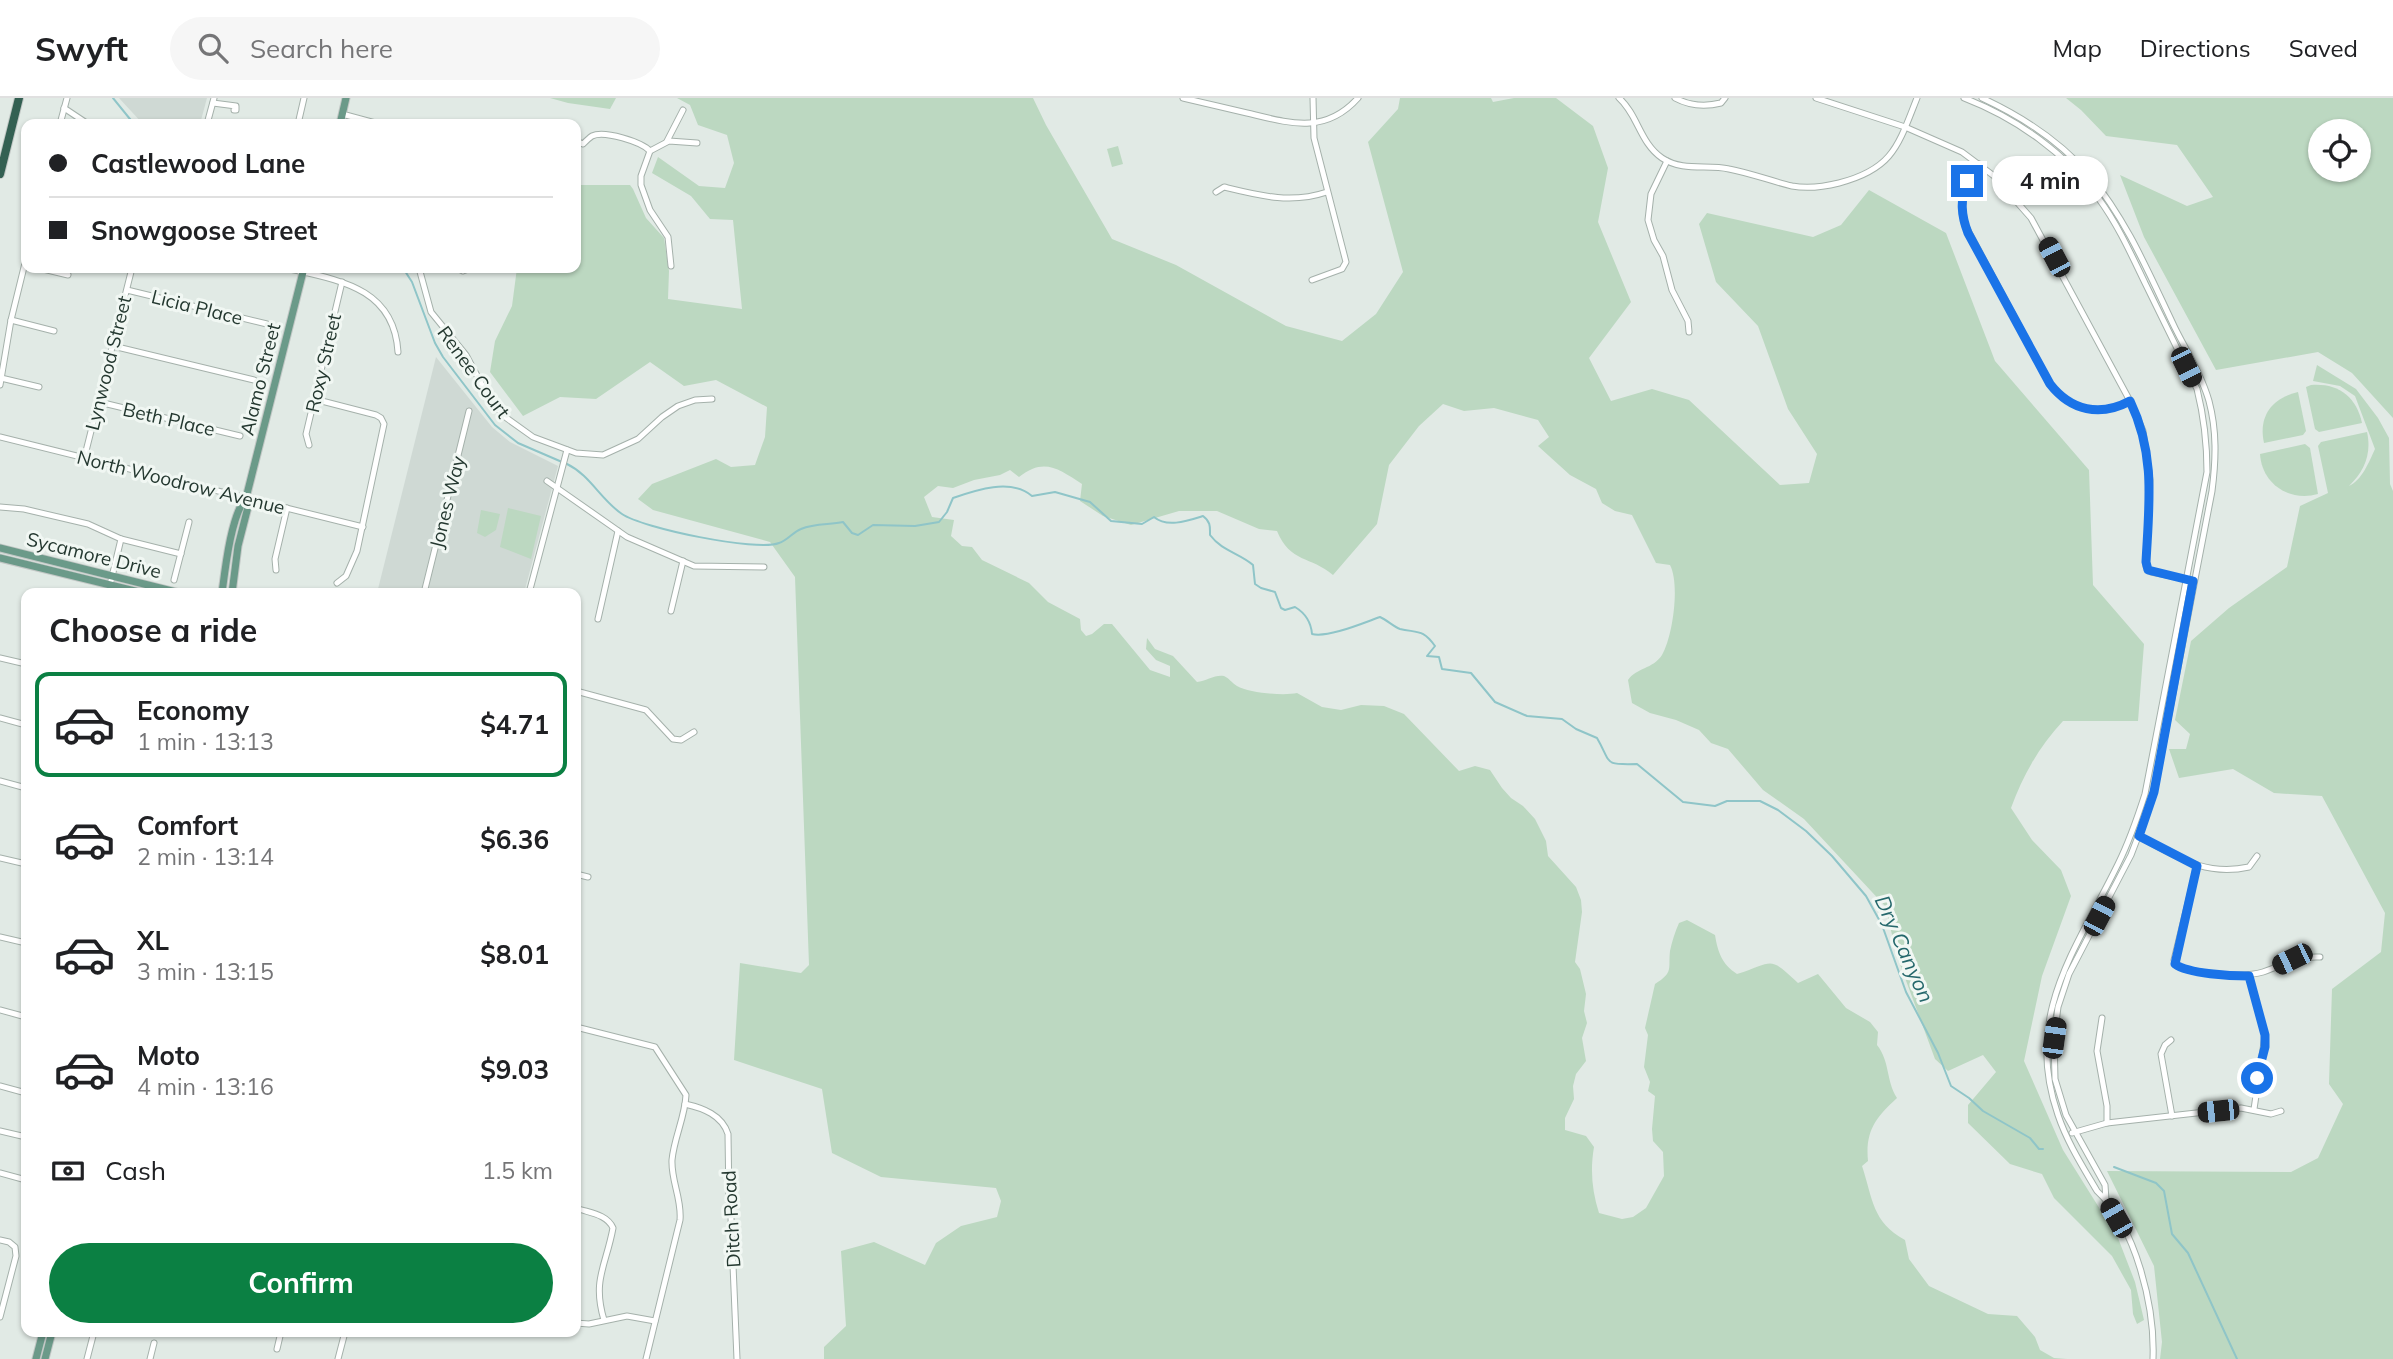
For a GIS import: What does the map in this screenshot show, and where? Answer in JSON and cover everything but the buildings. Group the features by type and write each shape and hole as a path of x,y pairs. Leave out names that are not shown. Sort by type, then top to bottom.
{"highway":[{"path":"0,174 19,98"}],"main road":[{"path":"341,119 346,98"},
{"name":"Alamo Street","path":"223,588 240,505 246,498 303,273"},
{"name":"Alamo Street","path":"233,588 238,546 248,507 246,498"},
{"name":"Sycamore Drive","path":"0,548 160,588"},
{"name":"Sycamore Drive","path":"0,558 122,588"},
{"path":"36,1359 42,1337"},
{"path":"45,1359 51,1337"}],"street":[{"path":"61,119 66,98"},
{"path":"299,119 304,98"},
{"path":"1183,98 1290,123 1323,121 1342,113 1358,98"},
{"path":"1312,280 1345,266 1346,258 1327,192 1312,123 1313,98"},
{"path":"1619,98 1633,113 1647,143 1667,161 1685,167 1732,170 1804,188 1829,186 1865,176 1883,164 1896,147 1917,98"},
{"path":"1675,98 1689,104 1708,106 1721,103 1725,98"},
{"path":"1816,98 1905,127 1943,143 1979,164 2007,188 2036,225 2130,401 2143,431 2149,463 2146,566 2151,572 2193,581"},
{"path":"1964,98 1993,110 2038,138 2077,174 2097,197 2125,242 2197,389 2207,444 2207,471 2147,781 2133,833 2059,980 2046,1036 2047,1067 2056,1108 2067,1136 2097,1191 2106,1200 2127,1236 2143,1276 2153,1319 2153,1359"},
{"path":"1982,98 2045,134 2088,174 2106,196 2132,241 2205,388 2216,442 2216,466 2154,792 2139,836 2069,974 2058,1007 2054,1038 2056,1079 2066,1115 2105,1185 2106,1200"},
{"path":"208,119 213,100 236,106 234,110"},
{"path":"64,108 80,119"},
{"path":"666,143 683,110"},
{"path":"342,114 360,119"},
{"path":"581,143 599,135 640,143 650,152"},
{"path":"671,267 668,237 650,210 640,185 641,176 650,152 666,143 697,143"},
{"path":"1667,161 1651,194 1648,220 1654,240 1663,256 1672,290 1688,321 1689,332"},
{"path":"1979,164 1967,181 1964,191 1964,223 2050,384 2066,401 2087,410 2109,410 2130,401"},
{"path":"1216,192 1224,187 1286,199 1313,197 1327,192"},
{"path":"0,385 11,320 23,273"},
{"path":"60,273 68,275"},
{"name":"Lynwood Street","path":"85,459 131,273"},
{"path":"314,273 365,291 381,305 397,338 398,352"},
{"name":"Renee Court","path":"420,273 431,312 462,349 497,409 523,432 566,451 586,455 611,452 638,439 678,406 695,400 712,399"},
{"name":"Roxy Street","path":"309,445 306,434 342,282"},
{"name":"Licia Place","path":"127,290 267,324"},
{"path":"11,320 54,331"},
{"path":"113,346 254,380"},
{"path":"1,378 40,387"},
{"path":"314,399 376,415 384,424 363,527 346,576 337,583"},
{"name":"Beth Place","path":"99,402 240,436"},
{"name":"Jones Way","path":"425,588 469,411"},
{"name":"North Woodrow Avenue","path":"0,437 363,527"},
{"path":"530,588 566,451"},
{"path":"547,481 627,537 694,566 764,567"},
{"path":"0,507 24,509 88,524 121,539 181,554"},
{"path":"276,570 275,559 288,508"},
{"path":"174,580 189,522"},
{"path":"598,618 618,531"},
{"path":"110,585 121,539"},
{"path":"671,611 683,561"},
{"path":"0,658 21,663"},
{"path":"581,692 646,710 673,739 681,740 694,732"},
{"path":"0,718 21,723"},
{"path":"0,781 21,787"},
{"path":"2133,833 2197,866 2221,871 2249,867 2257,856"},
{"path":"0,858 21,863"},
{"path":"2197,866 2174,960 2177,966 2233,976 2249,976 2292,959 2320,957"},
{"path":"581,875 589,877"},
{"path":"0,937 21,942"},
{"path":"2249,976 2265,1035 2254,1109"},
{"path":"0,1010 21,1016"},
{"path":"2102,1018 2097,1051 2107,1106 2107,1123"},
{"path":"581,1028 655,1047 685,1092 685,1104 672,1160 680,1202 680,1220 646,1359"},
{"path":"2171,1040 2161,1054 2172,1116"},
{"path":"0,1086 21,1092"},
{"name":"Ditch Road","path":"685,1104 698,1107 717,1117 726,1127 728,1134 737,1359"},
{"path":"2067,1136 2107,1123 2241,1108 2270,1114 2281,1111"},
{"path":"0,1131 21,1136"},
{"path":"0,1173 21,1179"},
{"path":"581,1210 604,1217 613,1228 598,1288 604,1320"},
{"path":"0,1240 15,1247 16,1256 0,1316"},
{"path":"581,1323 627,1316 655,1321"},
{"path":"87,1359 92,1337"},
{"path":"276,1349 280,1337"},
{"path":"338,1359 344,1337"},
{"path":"150,1359 155,1343"}],"shaded area":[{"path":"119,98 207,98 201,119 138,119"},
{"path":"436,357 492,427 510,442 558,466 525,588 378,588"}],"green space":[{"path":"550,98 616,98 610,109"},
{"path":"677,98 1033,98 1112,239 1176,265 1286,326 1342,341 1376,314 1403,272 1368,142 1398,109 1400,98 1491,98 1493,102 1514,98 1556,98 1593,126 1608,168 1598,222 1631,302 1589,358 1611,401 1652,389 1689,400 1780,485 1809,483 1817,454 1788,409 1758,326 1716,282 1699,224 1707,213 1813,237 1841,225 1869,190 1946,233 1995,361 2089,470 2093,585 2144,644 2138,721 2063,721 2033,762 2011,808 2032,840 2061,870 2071,896 2042,976 2024,1061 2063,1150 2118,1238 2135,1282 2144,1320 2137,1324 2133,1314 2131,1290 2112,1256 2054,1198 2042,1174 2010,1164 1968,1123 1968,1105 1996,1072 1983,1055 1948,1071 1935,1059 1898,959 1885,906 1804,819 1763,790 1728,749 1711,743 1699,730 1650,713 1632,703 1628,680 1658,660 1666,646 1674,610 1675,584 1670,565 1656,563 1632,515 1615,511 1602,503 1596,489 1570,475 1538,446 1549,437 1538,420 1494,408 1464,411 1443,404 1419,426 1389,465 1377,524 1333,575 1288,549 1277,531 1259,529 1217,511 1179,511 1131,525 1103,516 1080,501 1082,484 1051,467 1036,468 1019,477 1010,470 953,488 938,486 924,497 932,517 954,520 951,536 962,546 972,547 982,560 1029,583 1048,602 1080,619 1081,630 1086,636 1104,624 1112,624 1150,670 1170,677 1170,666 1156,660 1146,649 1147,638 1155,649 1173,656 1197,682 1224,676 1242,688 1267,693 1297,693 1322,707 1341,710 1361,705 1384,706 1404,714 1459,771 1475,766 1490,770 1511,798 1535,819 1546,841 1548,856 1576,887 1581,900 1582,912 1575,962 1580,969 1586,994 1584,1011 1587,1023 1582,1038 1586,1061 1576,1074 1574,1099 1565,1118 1565,1130 1586,1136 1594,1147 1592,1180 1599,1213 1622,1219 1633,1217 1646,1208 1664,1176 1663,1152 1653,1141 1655,1096 1648,1091 1650,1082 1644,1067 1648,1035 1645,1028 1655,984 1668,973 1675,933 1679,923 1687,920 1715,935 1722,958 1737,974 1770,964 1781,968 1798,983 1818,974 1846,1008 1870,1022 1878,1032 1877,1045 1897,1098 1873,1125 1868,1141 1868,1161 1862,1166 1875,1209 1886,1225 1905,1240 1909,1259 1929,1286 1988,1314 2017,1316 2035,1337 2040,1350 2054,1358 2067,1359 824,1359 824,1347 846,1326 841,1251 874,1242 925,1265 936,1243 961,1226 997,1217 1001,1201 996,1188 881,1177 832,1153 822,1089 734,1060 740,963 801,973 809,965 795,577 770,542 653,510 638,499 652,484 716,459 731,467 755,465 765,437 767,407 716,380 684,386 650,362 596,399 560,397 523,416 490,372 495,341 512,306 516,273 581,273 581,185 630,185 646,218 664,238 669,271 668,299 742,309 733,220 710,219 691,196 652,173 658,157 699,186 725,188 734,163 727,135 698,125 690,105"},
{"path":"2066,98 2393,98 2393,418 2352,373 2318,352 2216,370 2144,237 2120,175 2187,206 2213,197 2177,145 2106,136"},
{"path":"1118,146 1123,164 1112,167 1107,149"},
{"path":"2317,365 2356,389 2389,438 2390,484 2393,491 2393,1359 2160,1359 2162,1342 2154,1266 2107,1171 2291,1172 2318,1158 2343,1104 2329,1084 2332,989 2381,952 2385,913 2322,796 2274,793 2233,769 2179,778 2169,749 2186,749 2190,734 2175,720 2191,641 2229,608 2287,567 2300,506 2328,493 2318,446 2321,442 2367,432 2365,462 2359,475 2349,486 2361,475 2375,449 2355,396 2340,386 2313,381"},
{"path":"2330,386 2344,393 2355,405 2362,423 2319,432 2315,429 2306,387"},
{"path":"2298,392 2306,431 2303,435 2264,443 2263,424 2269,410 2281,399"},
{"path":"2305,444 2310,448 2318,494 2307,496 2287,493 2266,474 2260,454"},
{"path":"508,508 541,516 531,559 500,547"},
{"path":"481,510 500,514 496,530 485,537 477,533"}],"waterway":[{"name":"Dry Canyon","path":"113,98 130,119"},
{"name":"Dry Canyon","path":"406,273 443,357 495,425 518,443 562,462"},
{"name":"Dry Canyon","path":"567,464 582,474 622,514 634,520 675,532 748,544 779,543 806,527 843,522 852,533 858,535 873,525 915,526 939,522 953,498 993,487 1014,488 1032,496 1055,492 1090,502 1111,521 1142,524 1154,517 1165,522 1177,522 1203,516 1209,523 1210,535 1215,540 1253,565 1255,584 1275,592 1281,608 1285,610 1295,607 1302,612 1309,622 1312,634 1336,632 1380,617 1400,629 1427,637 1435,646 1427,656 1439,657 1442,669 1471,673 1495,702 1527,716 1562,719 1576,729 1597,738 1610,761 1637,764 1683,802 1715,806 1727,801 1760,801 1778,810 1806,831 1832,856 1866,896 1882,925 1906,992 1938,1053 1951,1086 1983,1111 2030,1138 2039,1149 2043,1149"},
{"name":"Dry Canyon","path":"2114,1167 2156,1183 2164,1191 2172,1234 2188,1253 2237,1359"}],"route":[{"path":"1967,181 1962,213 1968,233 2050,384 2066,401 2087,410 2109,410 2130,401 2138,416 2149,463 2148,570 2193,581 2154,792 2139,836 2197,866 2175,964 2184,969 2249,976 2265,1035 2265,1047 2257,1078"}]}
